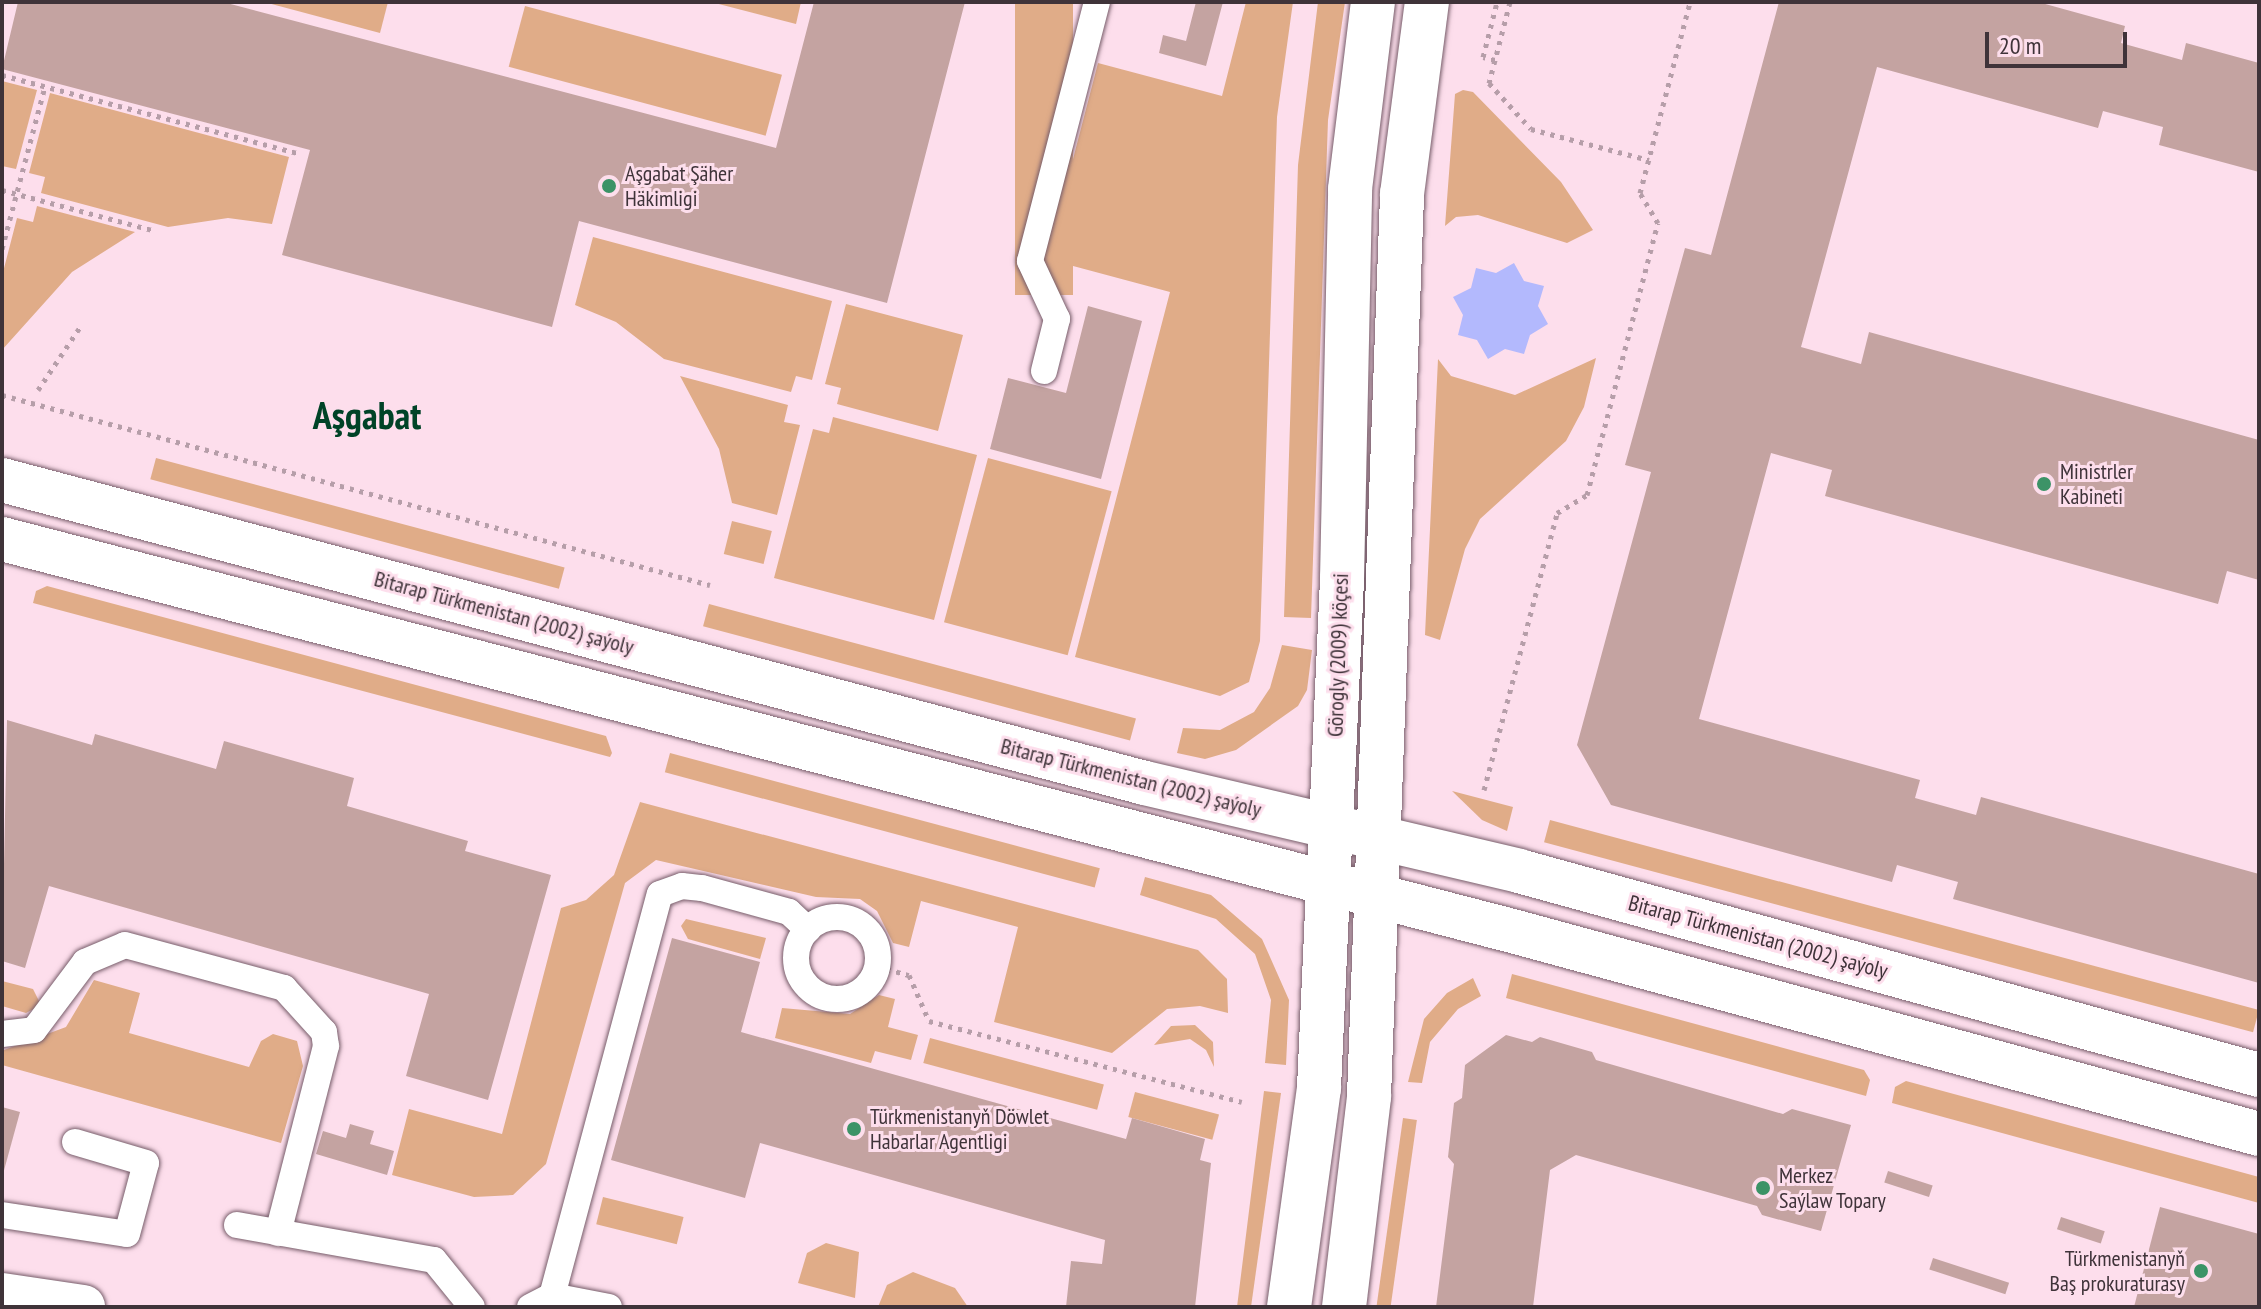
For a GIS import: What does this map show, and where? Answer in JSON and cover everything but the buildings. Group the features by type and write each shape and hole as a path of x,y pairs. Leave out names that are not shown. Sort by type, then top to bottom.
{"street":[{"name":"Görogly (2009) köçesi","path":"1289,1307 1319,1088 1331,827 1350,189 1373,2"},
{"path":"1344,1307 1369,1096 1402,194 1427,2"},
{"name":"Bitarap Türkmenistan (2002) şaýoly","path":"2,480 1380,838 2259,1075"},
{"path":"2,539 1377,897 2259,1134"},
{"path":"2,1295 83,1307"}],"lane":[{"path":"1044,371 1057,319 1030,261 1097,2"},
{"path":"609,1307 541,1302 660,894 682,886 702,888 789,912 808,930"},
{"path":"826,918 854,921 874,941 877,966 860,993 833,1000 808,988 796,963 808,930 826,918"},
{"path":"2,1034 34,1030 85,962 125,945 284,988 324,1032 326,1046 278,1233"},
{"path":"2,1215 127,1234 146,1163 75,1142"},
{"path":"237,1225 434,1260 472,1307"}],"path":[{"path":"1495,60 1483,57 1497,2"},
{"path":"1510,2 1489,83 1531,129 1649,160"},
{"path":"1484,790 1557,513 1587,495 1658,223 1640,193 1690,2"},
{"path":"2,75 297,153"},
{"path":"2,249 45,86"},
{"path":"2,190 152,230"},
{"path":"38,390 82,324"},
{"path":"2,395 710,585"},
{"path":"877,966 909,975 929,1021 1242,1102"}],"shaded area":[{"path":"264,2 388,2 380,33"},
{"path":"711,2 801,2 796,24"},
{"path":"1015,2 1073,2 1073,295 1015,295"},
{"path":"1246,2 1293,2 1277,117 1260,641 1249,682 1220,696 1075,657 1170,292 1047,259 1098,63 1222,96"},
{"path":"1318,2 1345,2 1328,120 1311,618 1284,617 1298,165"},
{"path":"525,6 782,75 766,136 509,67"},
{"path":"2,81 37,90 16,169 2,166"},
{"path":"1463,90 1473,92 1561,182 1593,230 1567,243 1478,215 1456,217 1445,226 1455,94"},
{"path":"50,93 289,157 272,224 228,218 168,227 41,193 45,177 29,173"},
{"path":"37,206 135,232 72,272 2,350 2,276 17,218 33,222"},
{"path":"593,237 832,301 812,380 796,376 791,392 664,359 616,322 575,305"},
{"path":"846,304 963,335 938,431 837,404 841,388 825,384"},
{"path":"1596,358 1584,407 1566,441 1480,519 1465,549 1440,640 1425,635 1438,359 1451,376 1515,395"},
{"path":"680,376 788,405 784,422 800,425 777,515 732,503 719,449"},
{"path":"833,417 977,455 934,620 774,578 813,429 829,433"},
{"path":"156,458 565,567 559,589 150,479"},
{"path":"988,458 1112,491 1068,655 944,622"},
{"path":"732,521 772,531 764,564 724,554"},
{"path":"47,586 606,736 612,753 610,757 33,603 36,591"},
{"path":"709,604 1136,718 1130,741 703,626"},
{"path":"1282,645 1312,650 1307,690 1298,706 1236,750 1205,759 1177,753 1183,728 1220,730 1254,712 1270,688"},
{"path":"670,753 1100,868 1095,887 665,772"},
{"path":"1452,791 1513,807 1507,831 1482,820"},
{"path":"640,802 1198,950 1227,979 1228,1013 1200,1006 1167,1009 1112,1053 994,1022 1018,927 921,901 909,947 893,943 877,911 860,899 816,897 656,860 625,883 546,1164 513,1195 474,1197 392,1175 409,1109 502,1134 561,908 586,900 614,875"},
{"path":"1550,820 2259,1010 2253,1032 1544,842"},
{"path":"1145,877 1211,895 1262,939 1289,1000 1286,1065 1265,1063 1271,1000 1255,954 1216,919 1140,895"},
{"path":"686,919 766,938 760,959 688,939 681,926"},
{"path":"1512,974 1864,1070 1870,1080 1866,1096 1506,998"},
{"path":"1473,978 1481,996 1458,1009 1430,1042 1422,1083 1408,1082 1424,1019 1447,993"},
{"path":"94,980 140,993 129,1033 249,1067 261,1041 273,1034 297,1041 303,1066 281,1143 2,1065 4,1050 66,1027"},
{"path":"2,981 33,989 41,1005 26,1013 2,1006"},
{"path":"879,995 895,999 888,1027 918,1035 911,1060 875,1051 871,1063 775,1038 782,1008 850,1014"},
{"path":"1195,1025 1213,1042 1214,1067 1206,1050 1190,1039 1154,1045 1171,1026"},
{"path":"930,1038 1104,1085 1097,1110 923,1063"},
{"path":"1906,1081 2259,1177 2259,1203 1892,1103 1895,1087"},
{"path":"1264,1091 1281,1093 1251,1307 1237,1307"},
{"path":"1135,1092 1219,1115 1212,1140 1128,1117"},
{"path":"1403,1118 1417,1120 1391,1307 1376,1307"},
{"path":"603,1197 684,1217 677,1244 596,1224"},
{"path":"826,1243 859,1252 855,1298 798,1283 807,1253"},
{"path":"913,1272 955,1288 968,1307 878,1307 887,1285"}],"water":[{"path":"1514,263 1524,281 1544,286 1538,306 1548,324 1530,335 1524,354 1505,349 1488,359 1477,340 1458,335 1463,315 1453,297 1471,288 1476,268 1496,273"}],"place":[{"name":"Aşgabat Şäher Häkimligi","path":"609,186"},
{"name":"Ministrler Kabineti","path":"2044,484"},
{"name":"Türkmenistanyň Döwlet Habarlar Agentligi","path":"854,1129"},
{"name":"Merkez Saýlaw Topary","path":"1763,1188"},
{"name":"Türkmenistanyň Baş prokuraturasy","path":"2201,1271"}],"district":[{"name":"Aşgabat","path":"367,415"}]}
